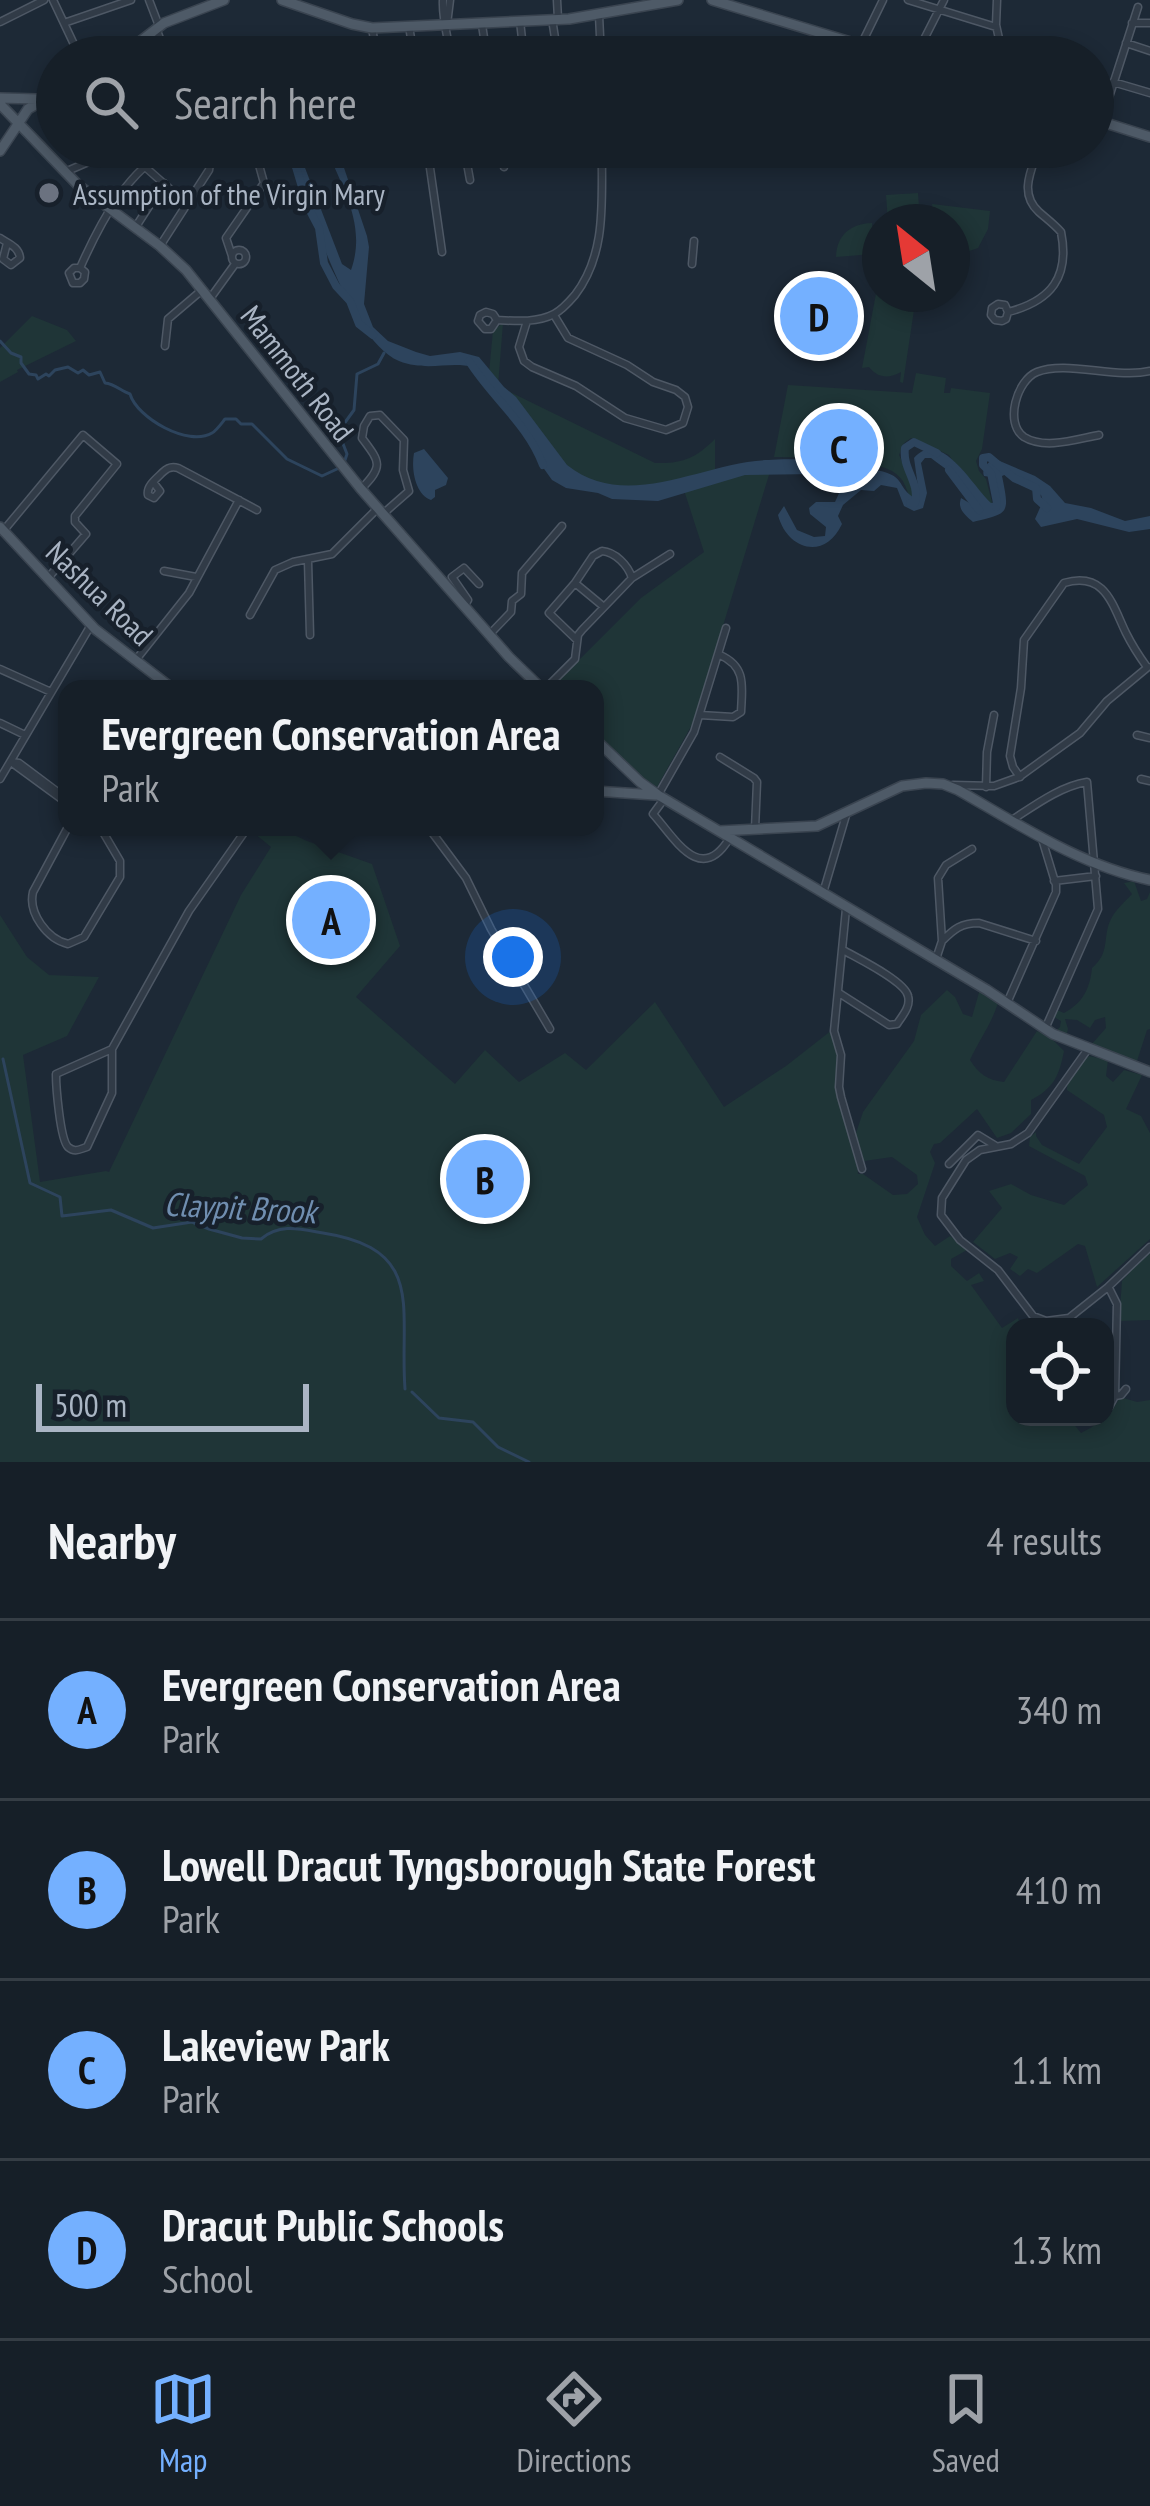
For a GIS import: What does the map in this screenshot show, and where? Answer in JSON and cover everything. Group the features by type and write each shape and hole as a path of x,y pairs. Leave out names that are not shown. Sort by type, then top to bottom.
{"main road":[{"path":"146,36 224,0"},
{"path":"282,0 372,28 555,19 675,0"},
{"path":"712,0 757,7 836,36"},
{"path":"0,101 36,99"},
{"name":"Mammoth Road","path":"0,101 36,142"},
{"path":"0,152 36,103"},
{"path":"1114,125 1150,137"},
{"name":"Mammoth Road","path":"61,168 186,270 361,489 535,680"},
{"name":"Nashua Road","path":"2,529 91,625 161,680"},
{"path":"604,748 661,798 734,837 1044,1029 1150,1071"},
{"path":"734,837 755,829 818,826 902,786 943,784 1095,863 1150,880"},
{"path":"604,792 661,798"}],"street":[{"path":"0,22 44,0"},
{"path":"53,0 70,36"},
{"path":"64,23 130,0"},
{"path":"149,0 160,36"},
{"path":"446,0 443,17 448,36"},
{"path":"556,36 557,0"},
{"path":"865,36 883,0"},
{"path":"908,0 996,27"},
{"path":"926,36 944,0"},
{"path":"997,0 998,36"},
{"path":"1114,79 1138,8"},
{"path":"599,14 600,36"},
{"path":"520,21 522,36"},
{"path":"1132,23 1150,22"},
{"path":"482,23 484,36"},
{"path":"409,26 411,36"},
{"path":"372,28 373,36"},
{"path":"1126,43 1150,50"},
{"path":"1114,82 1150,92"},
{"path":"65,172 74,168"},
{"path":"80,268 93,238 142,168"},
{"path":"146,168 187,204"},
{"path":"160,246 209,168"},
{"path":"165,346 167,322 206,295 233,260 226,238 264,183 260,168"},
{"path":"430,168 442,252"},
{"path":"468,168 470,180"},
{"path":"497,320 527,321 554,315 575,294 596,257 601,168"},
{"path":"1009,312 1041,299 1064,266 1061,232 1034,207 1027,192 1033,168"},
{"path":"135,228 164,183"},
{"path":"692,264 694,241"},
{"path":"527,321 519,347 532,367 576,386 625,418 666,430 683,423 688,406 676,390 568,338 554,315"},
{"path":"1099,434 1049,443 1024,437 1015,418 1022,385 1034,373 1052,369 1150,371"},
{"path":"250,615 275,570 332,554 410,491 403,470 404,440 380,415 370,416 364,426 362,438 378,464 361,489"},
{"path":"2,529 83,435 117,464"},
{"path":"48,578 86,534 75,516 124,455"},
{"path":"153,482 168,468 178,467 257,509"},
{"path":"135,661 186,596 239,500"},
{"path":"489,634 511,612 512,601 520,594 522,573 562,526"},
{"path":"577,640 550,613 592,556 611,553 632,578"},
{"path":"553,680 575,659 582,630 632,578 670,554"},
{"path":"308,560 310,635"},
{"path":"464,606 468,600 452,578 464,568 479,584"},
{"path":"164,571 197,578"},
{"path":"943,784 986,787 1020,777 1080,733 1107,700 1149,666 1105,591 1096,584 1078,579 1061,585 1025,636 1022,688 1010,752 1020,777"},
{"path":"575,583 604,607"},
{"path":"58,680 91,625"},
{"path":"726,628 694,732 653,814 688,855 711,856 734,837"},
{"path":"700,715 733,717 741,712 740,671 718,655"},
{"path":"0,669 51,692"},
{"path":"0,779 58,680"},
{"path":"986,787 994,716"},
{"path":"0,723 25,735"},
{"path":"1137,735 1150,738"},
{"path":"720,758 757,782 755,829"},
{"path":"10,762 58,794"},
{"path":"1012,820 1041,801 1087,782 1098,909 1044,1029"},
{"path":"823,893 847,812"},
{"path":"63,836 31,898 33,910 50,935 65,944 84,937 121,875 119,860 105,836"},
{"path":"112,1049 56,1074 63,1136 73,1149 88,1147 109,1104 112,1049 189,911 242,836"},
{"path":"435,836 466,878 550,1029"},
{"path":"1007,1003 1054,898 1041,836"},
{"path":"936,959 942,941 938,878 946,865 972,849"},
{"path":"1054,881 1096,876"},
{"path":"846,907 833,1030 842,1065 839,1087 862,1169"},
{"path":"942,941 961,925 979,922 1036,941"},
{"path":"839,993 889,1025 897,1024 908,1006 903,986 843,950"},
{"path":"1038,1318 998,1270 960,1240 941,1215 942,1198 966,1160 1028,1133 1088,1048"},
{"path":"949,1163 978,1135 996,1147"},
{"path":"1069,1318 1150,1247"},
{"path":"1108,1287 1117,1304 1114,1396 1126,1389"}],"green space":[{"path":"918,193 919,204 887,204 886,195"},
{"path":"970,209 990,211 988,229 978,248 970,251"},
{"path":"862,225 862,255 836,257 846,232"},
{"path":"873,312 914,312 903,383 901,372 883,376 862,368"},
{"path":"32,316 67,330 76,341 0,382 0,348"},
{"path":"503,323 498,386 655,463 688,458 715,439 715,470 640,490 602,488 556,471 531,428 488,384 493,330"},
{"path":"916,373 946,378 944,393 951,388 990,393 976,461 993,506 980,505 949,455 911,438 899,455 914,488 910,499 902,480 886,468 867,468 857,476 828,461 774,457 788,385 912,393"},
{"path":"772,465 694,721 657,787 604,741 604,680 559,680 641,598 704,552 681,481"},
{"path":"258,836 296,836 372,864 400,946 356,997 455,1084 485,1050 519,1082 565,1053 586,1070 655,1002 724,1107 832,1030 837,1077 852,1135 914,1041 921,1015 947,990 963,1014 972,1017 980,989 998,1003 970,1060 980,1073 1004,1082 1037,1031 1064,1051 1062,1060 1050,1086 1031,1100 1031,1114 1011,1133 997,1138 977,1109 934,1144 930,1152 935,1163 917,1217 935,1246 950,1236 967,1250 951,1259 951,1266 967,1281 979,1273 984,1281 971,1285 1002,1328 1006,1326 1006,1426 1075,1426 1081,1433 1093,1426 1114,1426 1114,1406 1120,1397 1150,1400 1150,1462 0,1462 0,915 27,957 49,975 99,977 67,1036 23,1055 40,1182 109,1172 241,895 271,847","holes":["892,1157 917,1175 918,1184 907,1194 893,1195 858,1174 857,1162"]},
{"path":"1134,881 1141,901 1150,892 1150,1029 1137,1061 1091,1045 1106,1028 1105,1017 1090,1028 1065,1019 1066,1037 1054,1033 1061,1021 1054,1017 1057,1010 1064,1013 1084,994 1104,950 1111,919 1132,894 1124,883"},
{"path":"1089,1056 1108,1060 1106,1076 1113,1082 1124,1070 1142,1075 1126,1109 1141,1116 1150,1133 1150,1239 1097,1287 1085,1246 1078,1244 1037,1273 1028,1269 1020,1276 1010,1269 1018,1257 1010,1253 995,1259 973,1242 1002,1208 989,1191 1011,1184 1064,1205 1088,1185 1085,1176 1029,1146 1036,1132 1042,1145 1079,1164 1107,1127 1104,1115 1067,1090"},
{"path":"1147,1253 1150,1320 1119,1321 1122,1281"}],"water":[{"path":"295,168 305,168 342,264 351,270 354,222 335,168 344,168 367,236 364,304 373,327 388,341 430,356 460,352 479,357 567,465 590,479 640,485 743,463 789,459 818,462 859,478 862,471 849,467 865,460 871,469 896,478 916,499 914,458 924,450 935,450 956,463 991,503 997,502 997,483 983,471 995,459 1035,476 1065,503 1125,521 1150,516 1150,529 1129,532 1077,519 1041,527 1035,519 1041,495 1011,472 1002,476 1004,510 973,522 960,505 961,498 976,507 969,492 931,458 921,463 927,493 923,508 914,511 904,506 897,488 881,485 874,491 861,490 843,505 838,516 842,524 835,536 817,547 789,536 778,515 784,506 797,530 825,536 826,527 809,508 816,502 835,502 840,491 834,479 816,474 745,475 658,501 612,499 566,488 552,480 535,441 473,367 409,364 380,348 346,298"},
{"path":"424,449 448,478 431,500 421,492 414,473 414,453"}],"waterway":[{"path":"296,168 319,228 324,263 350,301 359,324 373,335"},
{"path":"0,341 38,379 68,367 89,375 100,372 105,383 130,394 142,412 177,433 202,436 214,432 225,419 236,419 252,424 287,459 322,476 337,469"},
{"path":"345,460 341,428 354,410 357,374 378,364 384,353"},
{"path":"469,361 528,436 543,465"},
{"path":"910,503 915,503 916,495 905,448 914,442 937,453"},
{"path":"996,507 991,473 983,458 989,457 1014,478 1036,488 1037,499 1047,508"},
{"path":"949,470 979,510"},
{"name":"Claypit Brook","path":"3,1059 30,1183 60,1197 62,1216 111,1210 153,1228 192,1222 242,1238 261,1239 275,1231 298,1229 356,1241 379,1253 393,1268 401,1287 405,1389"},
{"name":"Claypit Brook","path":"412,1392 439,1418 473,1422 498,1447 529,1462"}],"place":[{"name":"Assumption of the Virgin Mary","path":"49,193"},
{"name":"Dracut Public Schools","path":"819,316"},
{"name":"Lakeview Park","path":"839,448"},
{"name":"Evergreen Conservation Area","path":"331,920"},
{"name":"Lowell Dracut Tyngsborough State Forest","path":"485,1179"}]}
